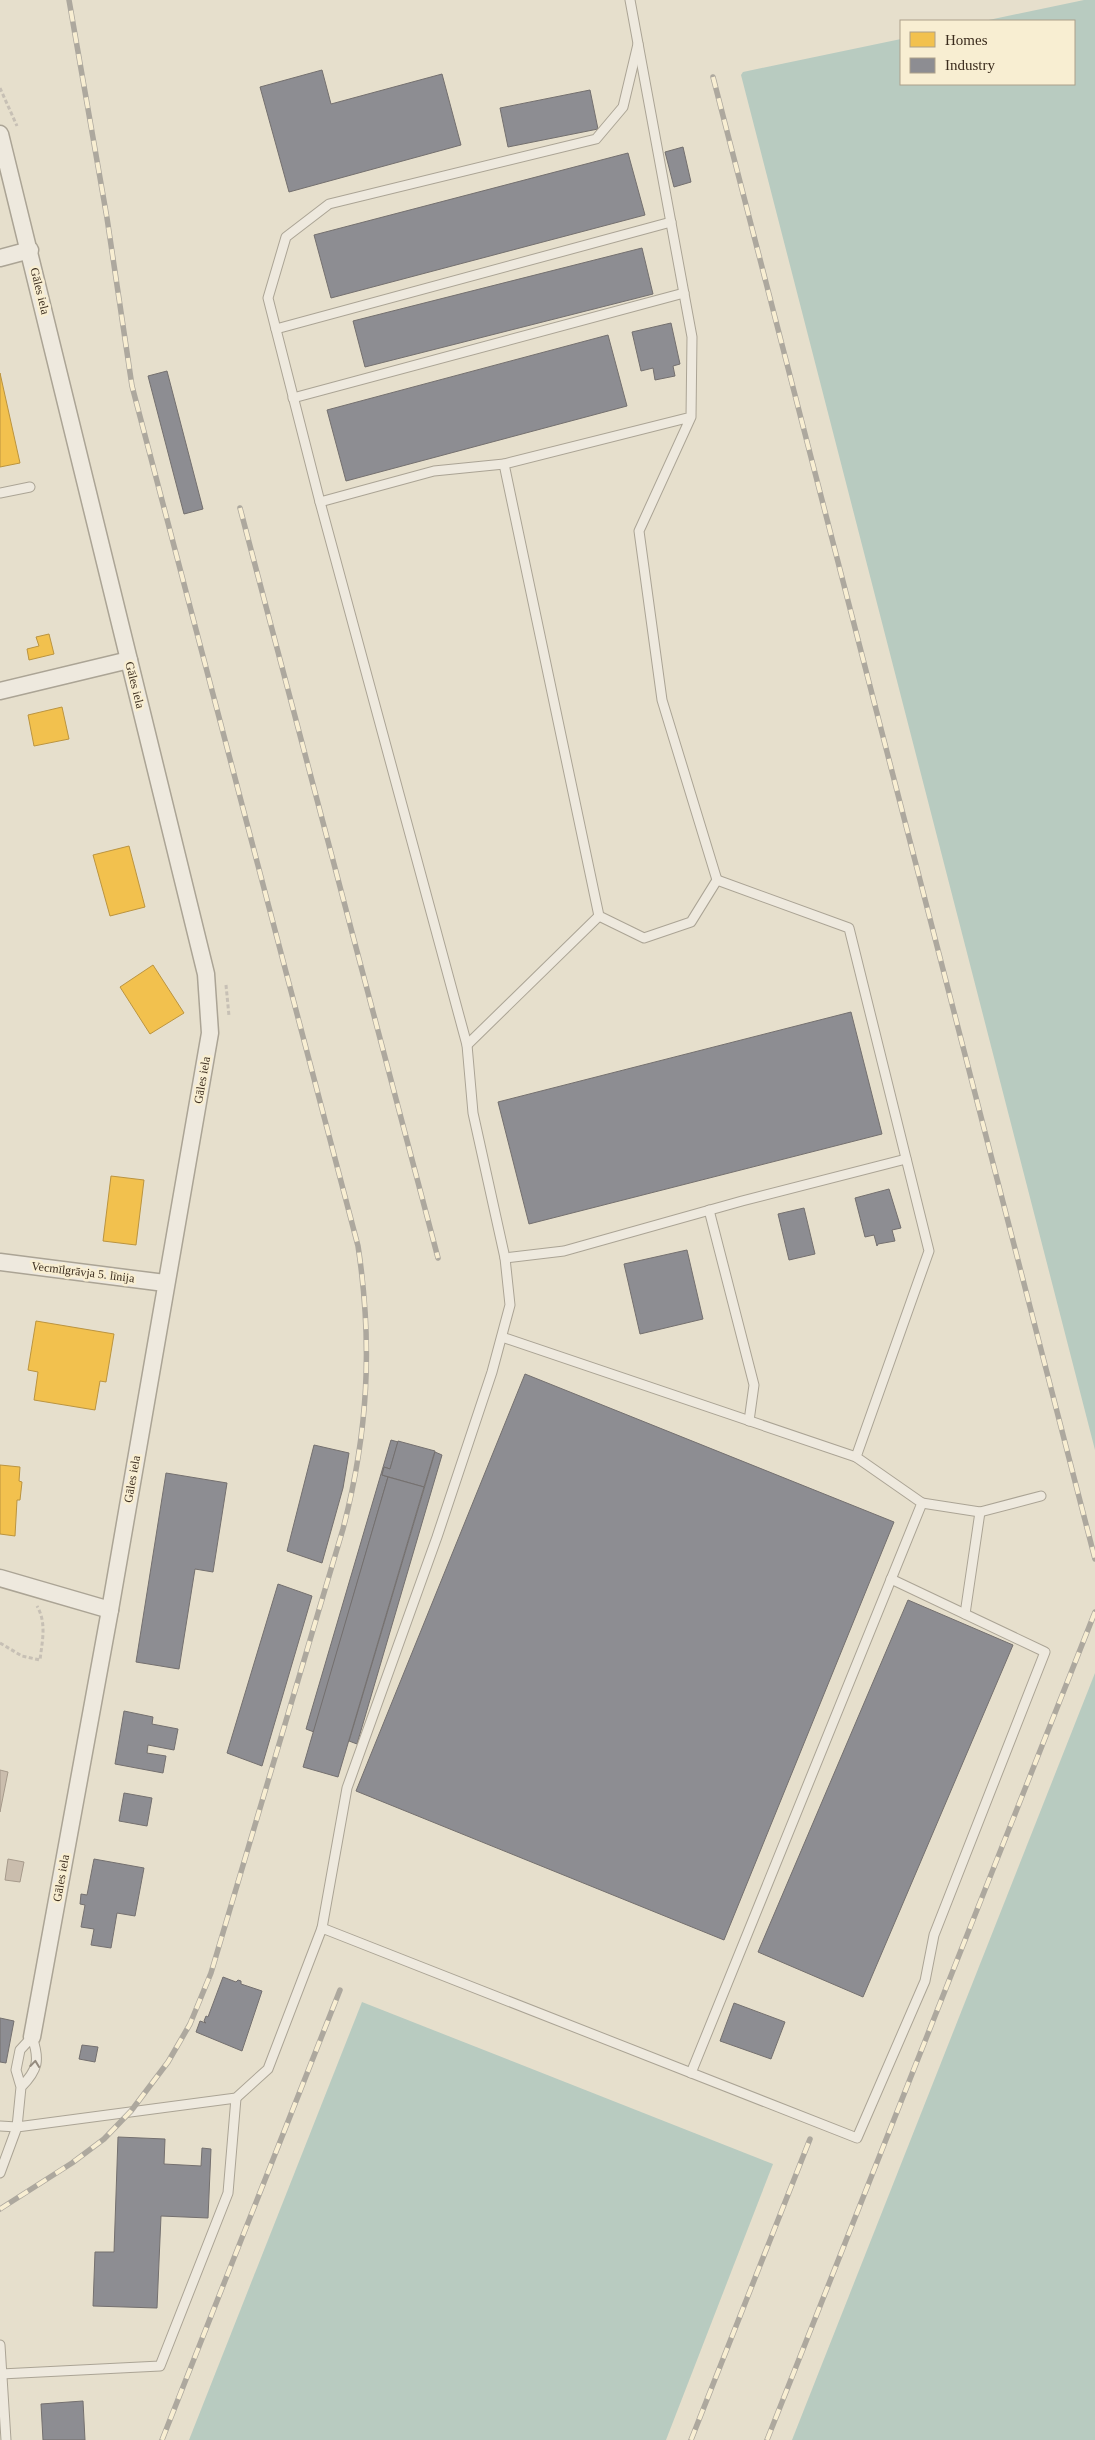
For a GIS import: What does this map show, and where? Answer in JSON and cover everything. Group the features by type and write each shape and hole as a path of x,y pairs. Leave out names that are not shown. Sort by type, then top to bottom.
{"street":[{"name":"Gāles iela","path":"0,134 30,250 206,974 210,1033 165,1283 110,1610 32,2037"},
{"path":"0,258 30,250"},
{"path":"0,691 129,660"},
{"name":"Vecmīlgrāvja 5. līnija","path":"0,1262 165,1283"},
{"path":"0,1578 110,1610"}],"lane":[{"path":"599,916 644,938 691,922 717,880 662,700 639,531 691,417 692,336 630,0"},
{"path":"0,2126 17,2127 236,2098 268,2069 322,1928 347,1788 437,1537 492,1372 510,1305 505,1258 473,1113 466,1045 320,502 268,298 286,237 329,204 596,139 623,107 638,44"},
{"path":"276,329 671,222"},
{"path":"293,398 684,293"},
{"path":"320,502 434,471 504,464 691,417"},
{"path":"504,464 599,916"},
{"path":"0,493 30,487"},
{"path":"717,880 849,928 929,1251 856,1457"},
{"path":"466,1045 599,916"},
{"path":"505,1258 564,1251 709,1210 906,1159"},
{"path":"709,1210 754,1385 749,1421"},
{"path":"502,1337 856,1457 922,1503 980,1512 1041,1496"},
{"path":"691,2073 922,1503"},
{"path":"965,1614 980,1512"},
{"path":"322,1928 857,2138 924,1981 934,1935 1045,1652 892,1579"},
{"path":"0,2173 17,2127 21,2087 16,2070 20,2050 32,2037 37,2052 34,2073 21,2087"},
{"path":"1,2374 160,2366 228,2193 236,2098"},
{"path":"0,2345 6,2440"}],"path":[{"path":"0,1643 22,1656 40,1660 43,1625 42,1615 36,1604"}],"shaded area":[{"path":"1084,0 1095,0 1095,1450 741,75 743,72 900,39 900,85 1075,85 1075,20 989,20"},
{"path":"1095,1673 1095,2440 792,2440"},
{"path":"362,2002 773,2164 666,2440 189,2440"}],"building: Homes":[{"path":"0,373 20,463 0,467"},
{"path":"49,634 54,654 29,660 27,649 39,646 36,637"},
{"path":"62,707 69,739 34,746 28,715"},
{"path":"129,846 145,907 110,916 93,855"},
{"path":"153,965 184,1013 150,1034 120,987"},
{"path":"111,1176 144,1180 136,1245 103,1241"},
{"path":"36,1321 114,1334 106,1382 100,1381 95,1410 34,1400 38,1372 28,1370"},
{"path":"0,1465 20,1467 19,1481 22,1482 20,1500 17,1500 15,1536 0,1534"}],"building: Industry":[{"path":"322,70 331,104 442,74 461,145 289,192 260,87"},
{"path":"590,90 598,129 508,147 500,108"},
{"path":"683,147 691,182 674,187 665,152"},
{"path":"628,153 645,215 331,298 314,235"},
{"path":"642,248 653,294 365,367 353,321"},
{"path":"671,323 680,364 673,366 675,376 655,380 653,368 641,371 632,332"},
{"path":"608,335 627,406 346,481 327,410"},
{"path":"167,371 203,509 184,514 148,376"},
{"path":"851,1012 882,1134 529,1224 498,1102"},
{"path":"889,1189 901,1228 892,1230 895,1241 878,1244 877,1246 874,1235 865,1237 855,1198"},
{"path":"804,1208 815,1254 789,1260 778,1214"},
{"path":"687,1250 703,1319 640,1334 624,1264"},
{"path":"525,1374 894,1522 724,1940 356,1791"},
{"path":"391,1440 398,1442 390,1469 384,1467 382,1475 388,1477 314,1732 306,1729"},
{"path":"398,1441 435,1451 424,1487 382,1475 384,1467 390,1469"},
{"path":"314,1445 349,1453 343,1488 322,1563 287,1551"},
{"path":"435,1452 442,1455 357,1744 349,1741"},
{"path":"166,1473 227,1483 213,1572 195,1569 179,1669 136,1662"},
{"path":"388,1477 424,1487 338,1777 303,1767"},
{"path":"278,1584 312,1596 262,1766 227,1753"},
{"path":"908,1600 1013,1645 863,1997 758,1952"},
{"path":"124,1711 153,1717 152,1724 178,1729 174,1750 148,1745 147,1753 166,1756 163,1773 115,1764"},
{"path":"124,1793 152,1798 147,1826 119,1821"},
{"path":"94,1859 144,1868 135,1916 117,1913 111,1948 91,1945 94,1929 81,1927 85,1905 80,1904 81,1894 87,1895"},
{"path":"223,1977 236,1982 238,1980 241,1981 241,1984 262,1991 242,2051 196,2032 200,2021 206,2023 204,2021 206,2016 208,2017"},
{"path":"734,2003 785,2022 771,2059 720,2041"},
{"path":"0,2018 14,2021 6,2063 0,2062"},
{"path":"82,2045 98,2047 95,2062 79,2059"},
{"path":"118,2137 165,2139 164,2164 201,2166 202,2148 211,2149 208,2218 161,2216 157,2308 93,2306 95,2252 114,2252"},
{"path":"83,2401 85,2440 43,2440 41,2404"}],"building: Other":[{"path":"0,1770 8,1772 0,1812"},
{"path":"8,1859 24,1862 20,1882 5,1880"}],"railway":[{"path":"0,2209 72,2163 104,2139 131,2111 168,2062 190,2024 211,1973 343,1529 358,1458 366,1389 366,1318 358,1246 132,386 107,218 69,0"},
{"path":"713,77 1095,1559"},
{"path":"240,508 438,1258"},
{"path":"767,2440 1095,1612"},
{"path":"162,2440 340,1990"},
{"path":"691,2440 810,2139"}]}
